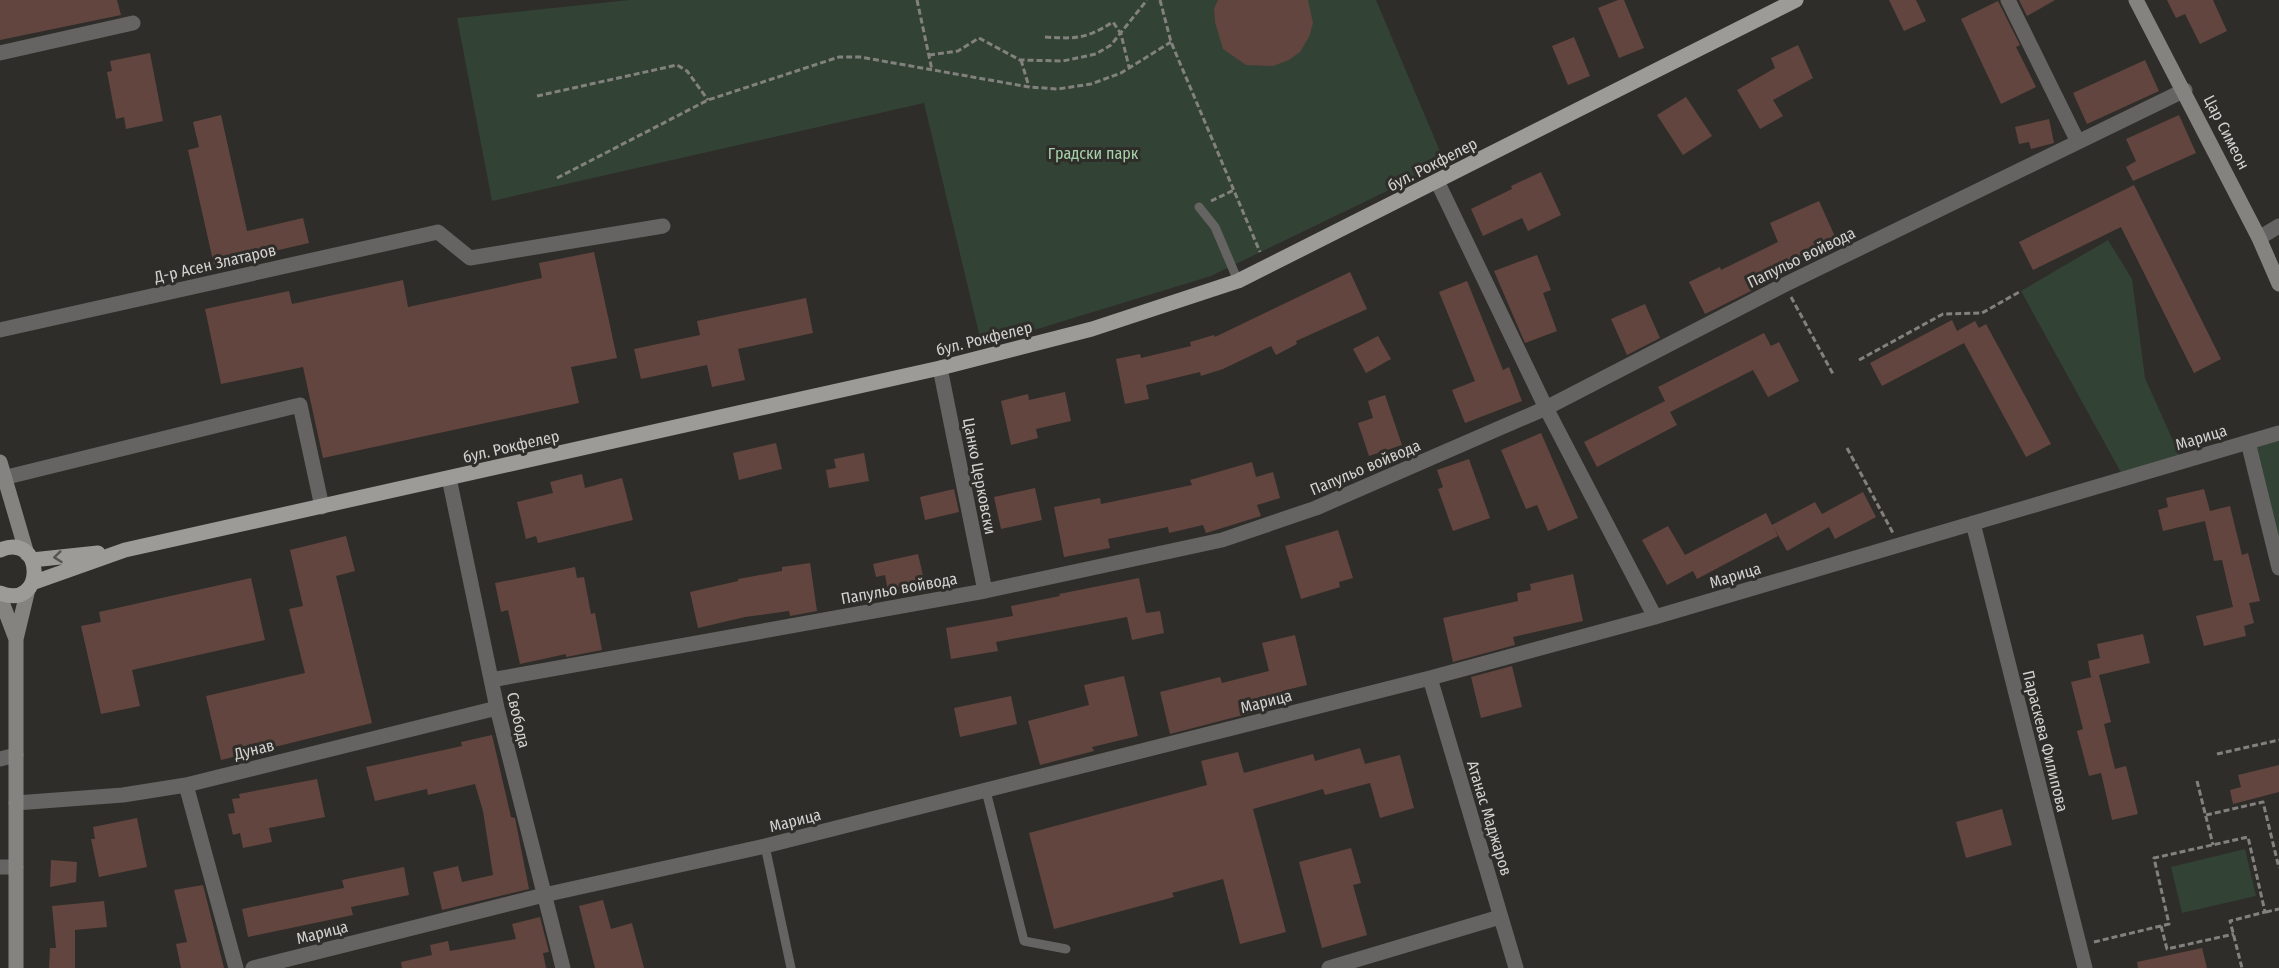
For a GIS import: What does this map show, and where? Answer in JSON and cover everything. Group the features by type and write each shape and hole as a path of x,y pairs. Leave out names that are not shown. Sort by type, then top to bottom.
{"main road":[{"name":"бул. Рокфелер","path":"0,550 14,548 30,557 125,550 940,368 1092,329 1238,281 1796,0"},
{"name":"бул. Рокфелер","path":"0,595 14,596 30,586 125,550"},
{"path":"30,557 35,572 30,586"}],"street":[{"path":"2008,0 2078,142"},
{"name":"Цар Симеон","path":"2136,0 2185,90 2259,238 2279,284"},
{"path":"0,53 133,23"},
{"name":"Папульо войвода","path":"491,680 985,591 1222,540 1316,508 1546,408 1784,285 2185,90"},
{"path":"1437,181 1546,408 1655,617"},
{"name":"Д-р Асен Златаров","path":"0,330 438,231 470,258 663,226"},
{"path":"2259,238 2279,226"},
{"name":"Цанко Церковски","path":"940,368 985,591"},
{"path":"3,478 300,405 322,507"},
{"name":"Марица","path":"253,968 544,895 765,846 1430,678 1655,617 2279,433"},
{"path":"2248,441 2279,568"},
{"path":"0,462 3,478 30,557"},
{"path":"0,498 3,478"},
{"name":"Свобода","path":"449,478 497,708 563,968"},
{"name":"Параскева Филипова","path":"1973,523 2085,968"},
{"path":"16,968 16,639 30,586"},
{"path":"0,595 16,639"},
{"name":"Атанас Маджаров","path":"1430,678 1515,968"},
{"name":"Дунав","path":"16,803 123,795 186,785 497,708"},
{"path":"0,759 16,755"},
{"path":"186,785 236,968"},
{"path":"0,867 16,867"},
{"path":"1329,968 1500,917"}],"lane":[{"path":"1199,207 1215,227 1238,281"},
{"path":"986,791 1024,941 1066,949"},
{"path":"765,846 791,968"}],"path":[{"path":"917,0 932,70"},
{"path":"929,55 958,51 979,38 1020,60 1063,61 1096,54 1111,45 1147,0"},
{"path":"1160,0 1171,42 1267,266"},
{"path":"1045,37 1074,39 1092,35 1113,22 1121,34 1130,67"},
{"path":"557,178 708,100 839,57 860,57 1029,87 1058,89 1091,84 1130,67 1171,42"},
{"path":"1020,60 1029,87"},
{"path":"537,96 677,66 687,71 708,100"},
{"path":"1199,207 1234,190"},
{"path":"1784,285 1833,374"},
{"path":"1859,360 1943,314 1982,313 2021,291"},
{"path":"1847,448 1900,545"},
{"path":"2217,754 2279,740"},
{"path":"2198,781 2213,844"},
{"path":"2206,815 2263,802 2279,868"},
{"path":"2079,945 2169,924 2154,858 2248,837 2265,912"},
{"path":"2242,968 2230,921 2279,909"},
{"path":"2161,926 2167,949 2234,934"}],"green space":[{"name":"Градски парк","path":"629,0 1376,0 1445,163 1211,276 982,346 924,103 492,201 457,18"},
{"path":"2108,240 2132,279 2145,378 2182,461 2124,478 2021,291"},
{"path":"2279,433 2279,568 2248,442"},
{"path":"2245,849 2256,896 2182,913 2171,867"}],"building":[{"path":"0,0 117,0 121,15 0,40"},
{"path":"1218,0 1308,0 1313,23 1309,37 1300,52 1289,60 1273,66 1246,65 1223,49 1215,22 1214,9"},
{"path":"1624,0 1644,48 1619,58 1598,8"},
{"path":"1889,0 1916,0 1926,21 1904,31"},
{"path":"2019,0 2055,0 2027,16"},
{"path":"2167,0 2213,0 2227,31 2200,44 2185,14 2176,18"},
{"path":"1998,1 2020,45 2016,47 2036,87 2001,104 1961,19"},
{"path":"1574,37 1590,76 1568,85 1552,46"},
{"path":"1798,45 1813,78 1773,100 1783,116 1760,129 1737,90 1775,68 1771,58"},
{"path":"150,53 163,121 126,129 124,117 116,119 107,72 112,71 110,61"},
{"path":"2145,60 2159,91 2087,124 2073,93"},
{"path":"1686,97 1712,136 1683,155 1657,115"},
{"path":"221,115 247,231 303,218 309,243 214,265 188,150 199,147 193,122"},
{"path":"2179,115 2196,153 2133,181 2126,167 2136,161 2126,139"},
{"path":"2049,119 2054,143 2031,149 2029,142 2019,144 2015,127"},
{"path":"1541,172 1561,215 1528,231 1522,218 1483,236 1471,209"},
{"path":"2134,185 2221,359 2194,373 2121,227 2033,270 2019,242"},
{"path":"1819,201 1837,241 1771,271 1775,279 1705,314 1689,282 1720,267 1721,270 1778,242 1770,223"},
{"path":"594,252 617,358 571,367 579,403 323,458 303,367 221,384 205,309 289,291 292,304 403,280 408,307 542,278 539,263"},
{"path":"1537,255 1551,290 1543,293 1557,331 1525,343 1494,271"},
{"path":"1350,272 1367,309 1296,341 1297,344 1276,355 1271,346 1223,369 1201,376 1200,372 1146,385 1149,399 1125,404 1116,359 1140,354 1141,358 1191,346 1190,342 1214,335 1215,337"},
{"path":"1467,281 1503,370 1509,367 1522,401 1465,423 1452,390 1475,381 1439,292"},
{"path":"806,298 813,333 738,349 745,380 712,387 707,365 641,379 634,349 700,335 697,321"},
{"path":"1645,304 1660,338 1627,355 1611,319"},
{"path":"1952,320 1957,331 1975,321 1979,328 1986,324 2051,444 2026,457 1964,343 1882,386 1870,363"},
{"path":"1764,333 1771,346 1779,342 1799,381 1768,397 1753,370 1670,412 1677,425 1597,467 1584,442 1665,401 1658,387"},
{"path":"1378,336 1391,359 1366,373 1353,349"},
{"path":"1065,392 1071,421 1036,429 1038,438 1011,445 1001,401 1028,394 1029,400"},
{"path":"1385,395 1402,445 1369,456 1358,423 1373,418 1368,401"},
{"path":"1541,433 1578,518 1548,531 1537,505 1526,509 1501,450"},
{"path":"776,443 782,469 739,480 733,453"},
{"path":"864,453 869,481 829,488 826,470 836,468 834,459"},
{"path":"1469,459 1490,518 1453,531 1438,489 1443,487 1437,470"},
{"path":"1252,462 1256,477 1273,472 1280,498 1257,505 1261,516 1206,533 1203,525 1169,533 1168,527 1108,539 1110,548 1064,557 1054,507 1100,498 1101,504 1192,485 1190,480"},
{"path":"582,474 585,488 622,478 633,520 538,543 536,536 526,539 517,502 553,493 550,482"},
{"path":"1035,488 1042,520 1001,529 994,497"},
{"path":"954,489 959,512 925,520 920,497"},
{"path":"2204,489 2210,511 2230,506 2242,555 2248,553 2260,601 2249,603 2254,623 2244,626 2246,636 2204,646 2196,616 2233,607 2222,560 2214,561 2205,521 2163,531 2158,510 2168,507 2166,498"},
{"path":"1863,492 1876,517 1835,539 1829,527 1787,551 1773,526 1778,536 1697,579 1693,571 1667,585 1642,540 1668,526 1685,555 1766,513 1772,525 1815,502 1822,514"},
{"path":"1338,530 1353,578 1339,582 1340,587 1301,599 1285,546"},
{"path":"346,536 355,571 336,576 372,723 221,760 206,696 305,673 289,609 303,606 290,550"},
{"path":"918,554 926,588 889,596 885,575 876,577 873,564"},
{"path":"810,563 817,611 790,616 789,611 745,617 698,628 690,592 738,581 738,579 782,571 782,567"},
{"path":"575,567 577,578 584,577 591,614 595,613 602,650 566,657 566,654 520,664 508,610 501,612 495,583"},
{"path":"1573,574 1583,621 1513,637 1515,645 1453,662 1443,618 1518,601 1517,593 1531,590 1530,584"},
{"path":"251,578 265,640 132,670 140,706 101,714 81,626 101,622 99,612"},
{"path":"1139,578 1146,613 1160,611 1164,633 1132,640 1127,617 996,642 998,651 951,659 946,628 1013,616 1011,606"},
{"path":"2143,634 2150,663 2099,675 2111,722 2104,724 2115,769 2126,766 2138,814 2112,820 2101,773 2089,776 2077,731 2083,729 2071,682 2096,676 2091,677 2088,661 2100,658 2097,644"},
{"path":"1295,635 1307,685 1282,691 1286,704 1170,734 1160,692 1220,677 1222,683 1269,671 1262,643"},
{"path":"1512,666 1522,707 1481,718 1471,677"},
{"path":"1124,676 1138,736 1092,747 1094,751 1040,765 1028,721 1089,705 1084,685"},
{"path":"1011,696 1017,724 960,737 954,708"},
{"path":"492,735 511,817 515,818 529,889 442,910 433,872 458,866 462,882 493,875 483,811 475,784 428,795 427,789 375,801 366,767 462,746 461,742"},
{"path":"1360,748 1365,764 1400,755 1414,808 1380,818 1370,783 1325,795 1323,789 1253,809 1286,932 1240,944 1223,879 1172,893 1174,897 1054,929 1029,833 1207,785 1201,761 1238,752 1244,773 1313,754 1315,761"},
{"path":"2279,765 2279,792 2233,804 2230,790 2241,787 2238,775"},
{"path":"317,779 325,817 269,828 272,842 243,848 240,833 233,835 228,814 235,813 232,799 240,798 239,794"},
{"path":"2002,809 2012,845 1966,858 1956,822"},
{"path":"137,818 147,867 99,877 91,839 95,839 93,827"},
{"path":"1351,848 1361,883 1353,885 1367,935 1322,948 1299,862"},
{"path":"51,860 77,862 76,882 50,887"},
{"path":"404,867 409,895 351,907 353,915 248,937 242,909 344,888 342,880"},
{"path":"203,885 224,968 181,968 176,944 187,942 174,890"},
{"path":"603,900 611,929 632,923 644,968 595,968 579,906"},
{"path":"104,901 107,927 75,930 75,968 49,968 50,948 56,948 52,906"},
{"path":"540,917 549,952 543,953 546,968 402,968 401,962 432,955 430,945 448,941 450,951 516,939 512,924"},
{"path":"2202,948 2207,968 2138,968 2137,962"}]}
